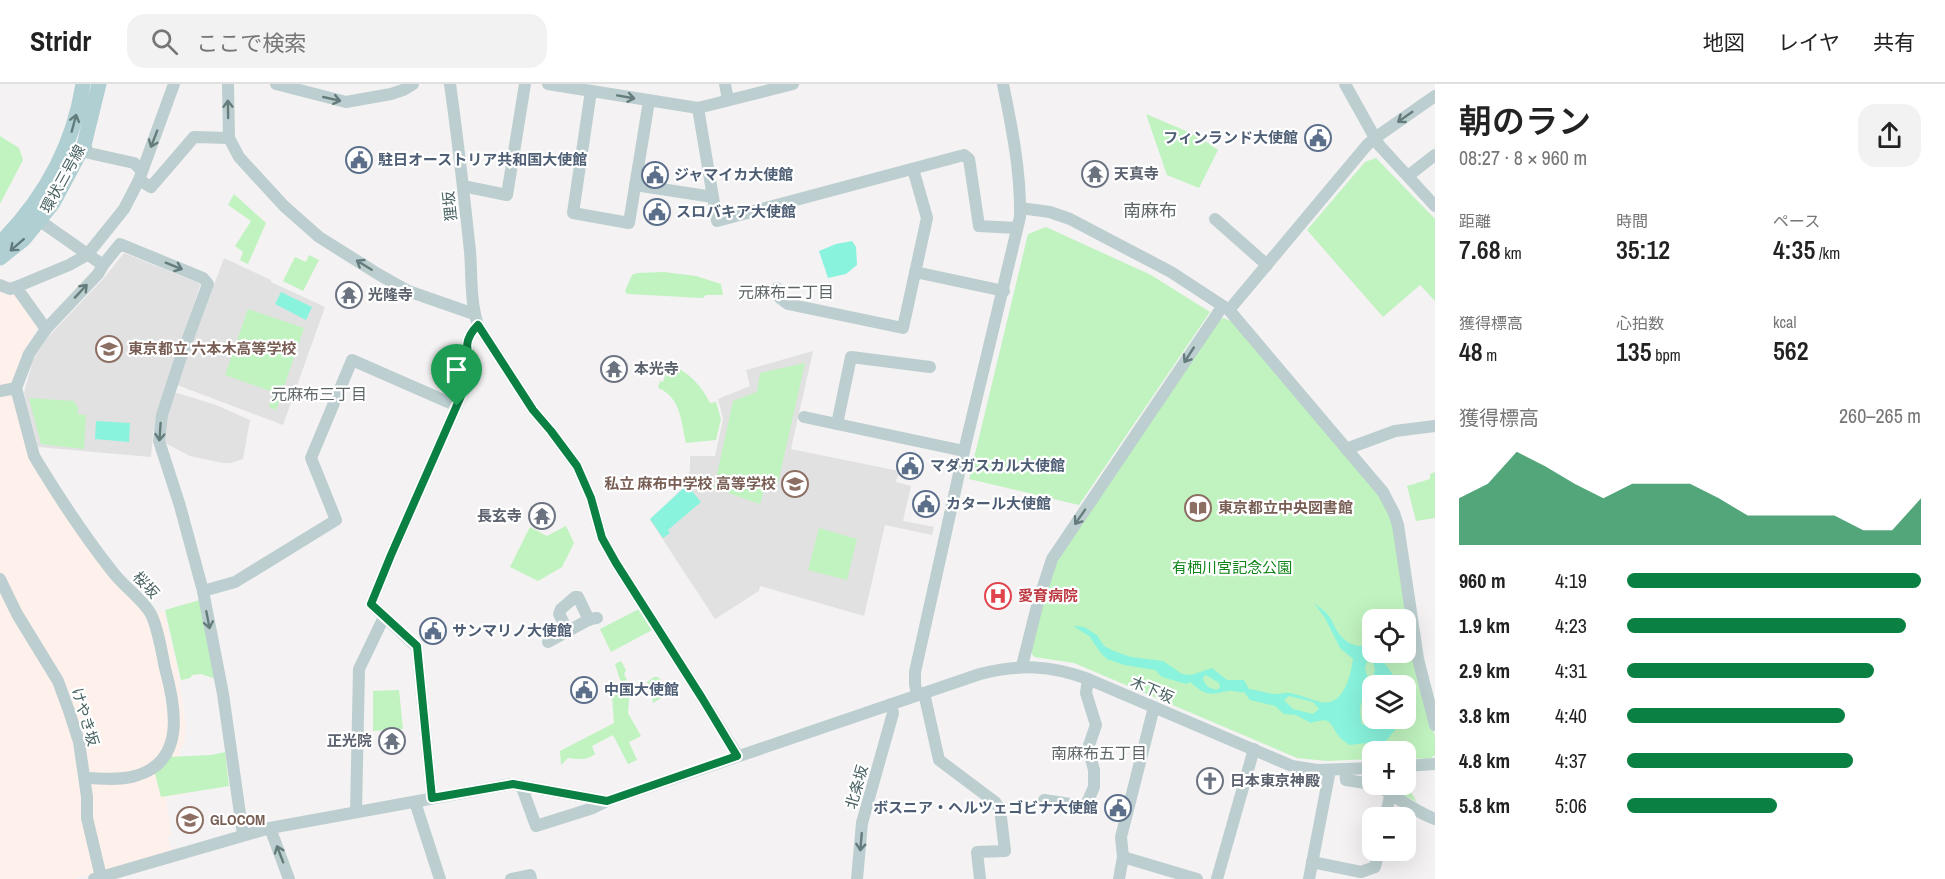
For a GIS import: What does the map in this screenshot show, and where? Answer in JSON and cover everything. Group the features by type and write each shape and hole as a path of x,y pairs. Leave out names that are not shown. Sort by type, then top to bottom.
{"main road":[{"name":"環状三号線","path":"0,243 29,210 65,152 83,84"},
{"name":"環状三号線","path":"0,258 24,239 53,203 84,145 99,84"}],"street":[{"path":"0,285 10,289 16,287 87,255 124,209 140,176 174,84"},
{"path":"228,84 229,138 238,157 284,206 319,237 408,291 476,320 533,410 577,466 591,498 602,538 737,756"},
{"path":"276,84 346,102 391,94 413,84"},
{"name":"狸坂","path":"450,84 476,320"},
{"path":"463,186 507,195 525,84"},
{"path":"548,84 698,108 767,87 793,84"},
{"path":"725,84 728,100"},
{"path":"980,879 977,852 1005,851 1000,809 995,802 939,760 921,694 915,684 915,672 964,451 1020,217 1015,148 1003,84"},
{"path":"1346,84 1374,138 1435,206"},
{"path":"591,91 573,213 629,223 649,101"},
{"path":"1022,666 1038,602 1052,559 1226,308 1268,265 1374,138 1435,96"},
{"path":"698,108 717,221 964,155 969,159 979,226 1017,228"},
{"path":"84,145 89,153 134,163 140,176 151,187 194,137 229,138"},
{"path":"1408,176 1435,155"},
{"path":"777,288 780,298 788,304 903,328 927,218 913,169"},
{"path":"635,185 713,197"},
{"path":"1020,208 1050,212 1070,219 1171,272 1226,308 1383,492 1396,519 1418,659 1435,725"},
{"path":"1215,219 1268,265"},
{"path":"40,221 103,265"},
{"path":"0,391 16,388 29,354 46,329 98,273 120,244 202,278 208,284 162,415 159,441 180,506 202,591 223,694 243,835"},
{"path":"915,272 1004,291"},
{"path":"16,287 46,329"},
{"path":"432,798 417,646 371,604 472,371 466,344 476,320"},
{"path":"837,424 851,357 930,367"},
{"path":"202,591 235,582 336,520 311,458 352,360 457,406"},
{"name":"桜坂","path":"16,388 34,456 114,574 135,593 151,614 167,673 175,721 174,733 167,754 152,768 133,777 84,778"},
{"path":"804,417 964,451"},
{"path":"1346,449 1395,431 1435,426"},
{"name":"けやき坂","path":"0,579 17,614 64,695 79,742 87,818 97,878"},
{"path":"548,642 593,619 578,597 561,609 559,614 568,631"},
{"path":"356,812 359,669 384,617"},
{"name":"木下坂","path":"521,785 536,826 980,674 1022,666 1053,669 1088,679 1299,767 1330,770 1362,768"},
{"path":"1044,800 1083,806 1087,803 1094,787 1094,770 1088,748 1096,725 1086,693 1088,679"},
{"name":"北条坂","path":"857,879 862,823 893,713 891,704"},
{"path":"1119,879 1123,857 1121,837 1154,707"},
{"path":"1217,879 1254,749"},
{"path":"1416,765 1435,764"},
{"path":"1345,769 1346,780 1362,782"},
{"path":"1309,879 1330,770"},
{"path":"97,878 270,828 506,785 521,785 607,801"},
{"path":"1395,795 1414,809 1435,819"},
{"path":"415,802 440,879"},
{"path":"270,828 289,879"},
{"path":"1123,857 1197,879"},
{"path":"1312,862 1361,872 1375,867 1376,861"},
{"path":"511,879 530,875 531,879"}],"shaded area":[{"path":"852,241 856,247 857,265 846,274 828,278 819,251"},
{"name":"東京都立 六本木高等学校","path":"124,253 199,283 200,286 160,405 174,392 216,405 250,420 243,459 223,463 190,456 163,442 158,412 151,457 38,447 24,393 33,360 47,338 104,278"},
{"path":"224,258 325,307 283,425 177,385"},
{"path":"0,291 8,295 14,293 37,328 21,358 13,383 32,463 46,487 110,576 145,614 164,612 178,671 186,725 185,741 179,752 187,794 166,797 171,833 167,837 172,852 73,879 0,879"},
{"path":"281,292 312,307 306,320 275,304"},
{"name":"私立 麻布中学校 高等学校","path":"813,351 791,449 899,471 896,482 911,486 903,521 934,527 932,535 885,525 864,616 760,586 759,591 715,619 650,520 685,486 690,470 690,456 715,456 723,419 718,399 750,386 746,370"},
{"path":"96,421 130,423 129,442 95,439"},
{"path":"687,485 701,502 668,530 670,533 663,538 650,519"},
{"path":"1314,603 1328,614 1342,637 1354,645 1362,646 1362,663 1366,663 1367,675 1362,675 1360,713 1362,729 1395,729 1386,741 1362,741 1362,744 1349,745 1341,739 1327,721 1311,723 1296,715 1284,714 1275,706 1250,700 1244,692 1208,693 1190,682 1186,684 1162,677 1155,670 1124,665 1107,659 1089,636 1073,626 1084,627 1097,635 1104,646 1114,651 1131,657 1163,661 1182,674 1191,675 1212,668 1227,680 1244,680 1249,689 1273,694 1290,693 1321,702 1335,700 1341,695 1348,681 1353,659 1340,648 1325,618","holes":["1206,675 1219,683 1220,688 1216,690 1208,687 1203,680","1289,696 1313,702 1319,709 1313,714 1293,709 1284,700"]},
{"path":"1373,663 1385,663 1393,675 1374,675"}],"green space":[{"path":"1146,114 1198,136 1218,150 1199,188 1167,175"},
{"path":"0,136 19,148 23,160 0,204"},
{"path":"1376,158 1435,219 1435,301 1420,285 1383,317 1307,230 1365,162"},
{"path":"234,194 266,223 248,264 240,260 243,252 235,246 251,221 228,205"},
{"path":"1046,227 1151,275 1210,312 1079,505 969,479 1028,234"},
{"path":"309,255 319,260 303,291 283,281 295,257 306,262"},
{"path":"664,272 696,276 721,284 723,295 706,295 703,298 627,294 625,291 632,275"},
{"path":"248,309 304,328 276,410 269,407 273,392 225,375"},
{"name":"有栖川宮記念公園","path":"1224,318 1235,323 1384,502 1395,525 1409,609 1362,609 1362,663 1416,663 1416,653 1424,702 1435,736 1435,755 1430,759 1416,758 1416,741 1362,741 1362,759 1327,761 1297,758 1074,663 1034,657 1031,652 1049,574 1216,320"},
{"path":"805,363 778,483 767,480 760,504 714,488 733,401 757,392 760,373"},
{"path":"678,368 697,383 710,403 716,402 721,419 716,440 686,443 676,404 666,392 658,388 667,370"},
{"path":"29,398 74,401 78,414 86,415 84,449 41,444"},
{"path":"1435,472 1435,518 1416,521 1407,486 1430,479 1430,474"},
{"path":"566,526 574,543 562,567 538,581 510,567 530,527 547,536"},
{"path":"819,528 857,539 847,580 808,570"},
{"path":"200,600 216,679 201,674 181,680 165,610"},
{"path":"641,608 652,630 611,652 600,629"},
{"path":"621,661 630,686 628,713 641,736 629,742 637,760 628,764 613,735 592,746 595,754 589,758 568,758 561,765 560,751 614,723 612,696 624,692 615,664"},
{"path":"654,677 661,680 657,683 663,692 669,690 671,692 653,703 647,682"},
{"path":"399,690 403,729 373,731 373,691"},
{"path":"225,752 229,786 161,797 154,770 168,757"},
{"path":"1403,795 1412,795 1417,802"}],"place":[{"name":"フィンランド大使館","path":"1318,138"},
{"name":"駐日オーストリア共和国大使館","path":"359,160"},
{"name":"天真寺","path":"1095,174"},
{"name":"ジャマイカ大使館","path":"655,175"},
{"name":"スロバキア大使館","path":"657,212"},
{"name":"光隆寺","path":"349,295"},
{"name":"東京都立 六本木高等学校","path":"109,349"},
{"name":"本光寺","path":"614,369"},
{"name":"マダガスカル大使館","path":"910,466"},
{"name":"私立 麻布中学校 高等学校","path":"795,484"},
{"name":"カタール大使館","path":"926,504"},
{"name":"東京都立中央図書館","path":"1198,508"},
{"name":"長玄寺","path":"542,516"},
{"name":"愛育病院","path":"998,596"},
{"name":"サンマリノ大使館","path":"433,631"},
{"name":"中国大使館","path":"584,690"},
{"name":"正光院","path":"392,741"},
{"name":"日本東京神殿","path":"1210,781"},
{"name":"ボスニア・ヘルツェゴビナ大使館","path":"1118,808"},
{"name":"GLOCOM","path":"190,820"}],"district":[{"name":"南麻布","path":"1150,211"},
{"name":"元麻布二丁目","path":"786,292"},
{"name":"元麻布三丁目","path":"319,394"},
{"name":"南麻布五丁目","path":"1099,753"}],"route":[{"path":"478,325 533,410 577,466 591,498 602,538 737,756 607,801 513,784 432,798 417,646 371,604 457,406 472,371 466,344 472,330 478,325"}]}
